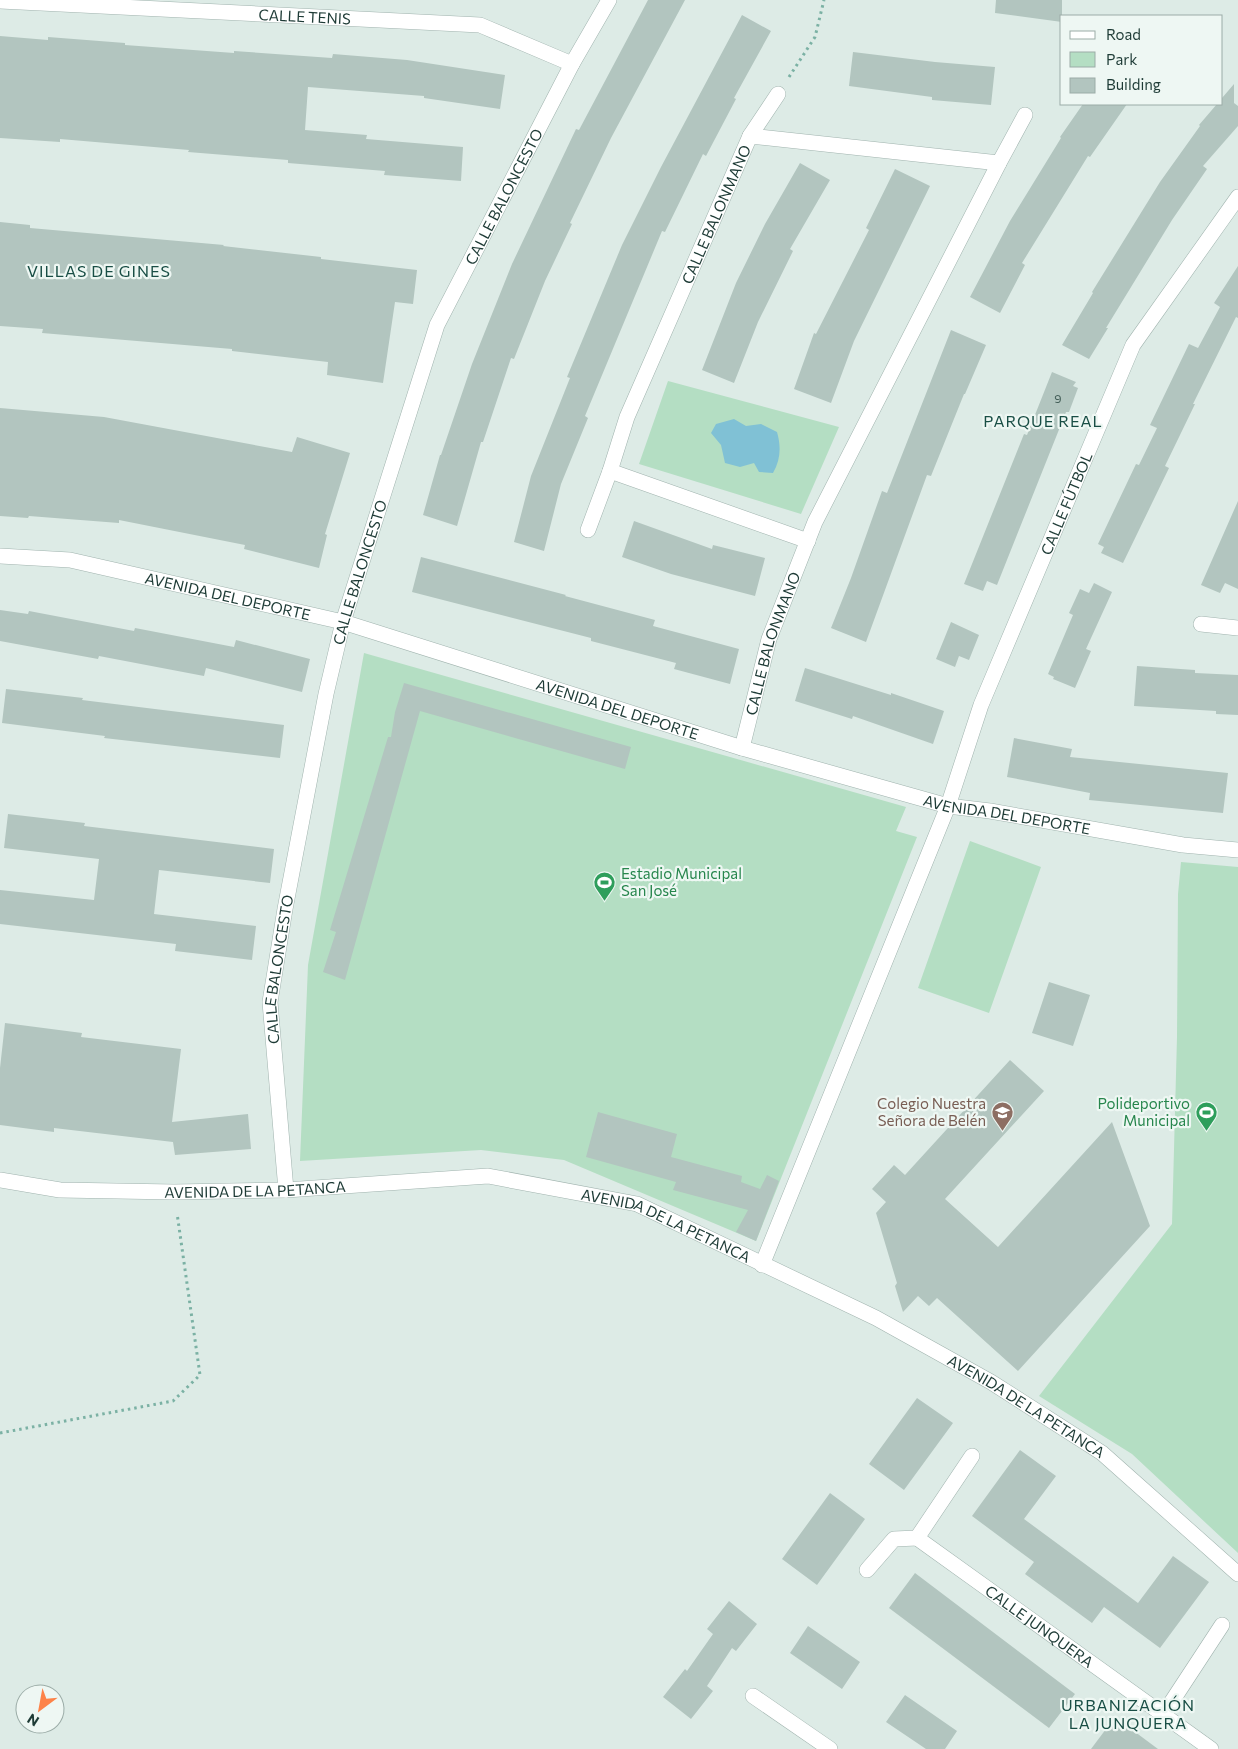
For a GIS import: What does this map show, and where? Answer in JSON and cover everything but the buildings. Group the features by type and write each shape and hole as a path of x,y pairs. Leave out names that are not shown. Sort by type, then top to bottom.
{"street":[{"name":"CALLE BALONCESTO","path":"286,1190 270,1002 284,908 326,694 343,622 437,325 572,64 609,0"},
{"name":"CALLE TENIS","path":"0,1 480,25 572,64"},
{"path":"750,136 778,94"},
{"name":"CALLE BALONMANO","path":"742,748 769,639 815,522 999,163 1026,115"},
{"name":"CALLE BALONMANO","path":"588,530 627,418 750,136 999,163"},
{"name":"CALLE FÚTBOL","path":"762,1265 948,806 981,705 1133,345 1238,197"},
{"path":"610,471 808,541"},
{"name":"AVENIDA DEL DEPORTE","path":"0,556 70,560 343,622 742,748 948,806 990,811 1183,845 1238,850"},
{"path":"1201,624 1238,628"},
{"name":"AVENIDA DE LA PETANCA","path":"0,1180 60,1190 174,1192 286,1190 488,1176 637,1204 876,1318 991,1382 1102,1453 1238,1574"},
{"path":"867,1570 894,1539 917,1538 972,1456"},
{"name":"CALLE JUNQUERA","path":"917,1538 1211,1749"},
{"path":"1163,1715 1222,1625"},
{"path":"754,1696 830,1749"}],"path":[{"path":"778,94 815,37 824,0"},
{"path":"0,1433 173,1401 200,1375 174,1192"}],"green space":[{"path":"668,381 839,427 801,514 639,464"},
{"name":"Estadio Municipal San José","path":"364,653 906,807 896,831 917,837 756,1241 564,1160 481,1150 300,1161 308,965"},
{"path":"970,841 1041,867 989,1013 918,988"},
{"name":"Polideportivo Municipal","path":"1181,862 1238,867 1238,1553 1132,1454 1039,1396 1172,1224 1177,1037 1178,894"}],"water":[{"path":"734,419 746,426 761,424 777,432 779,442 778,463 773,473 759,472 754,463 740,467 725,463 721,445 711,433 716,424"}],"place":[{"name":"Estadio Municipal San José","path":"605,901"},
{"name":"Colegio Nuestra Señora de Belén","path":"1002,1131"},
{"name":"Polideportivo Municipal","path":"1206,1131"}],"district":[{"name":"VILLAS DE GINES","path":"99,270"},
{"name":"PARQUE REAL","path":"1043,420"},
{"name":"URBANIZACIÓN LA JUNQUERA","path":"1128,1713"}]}
